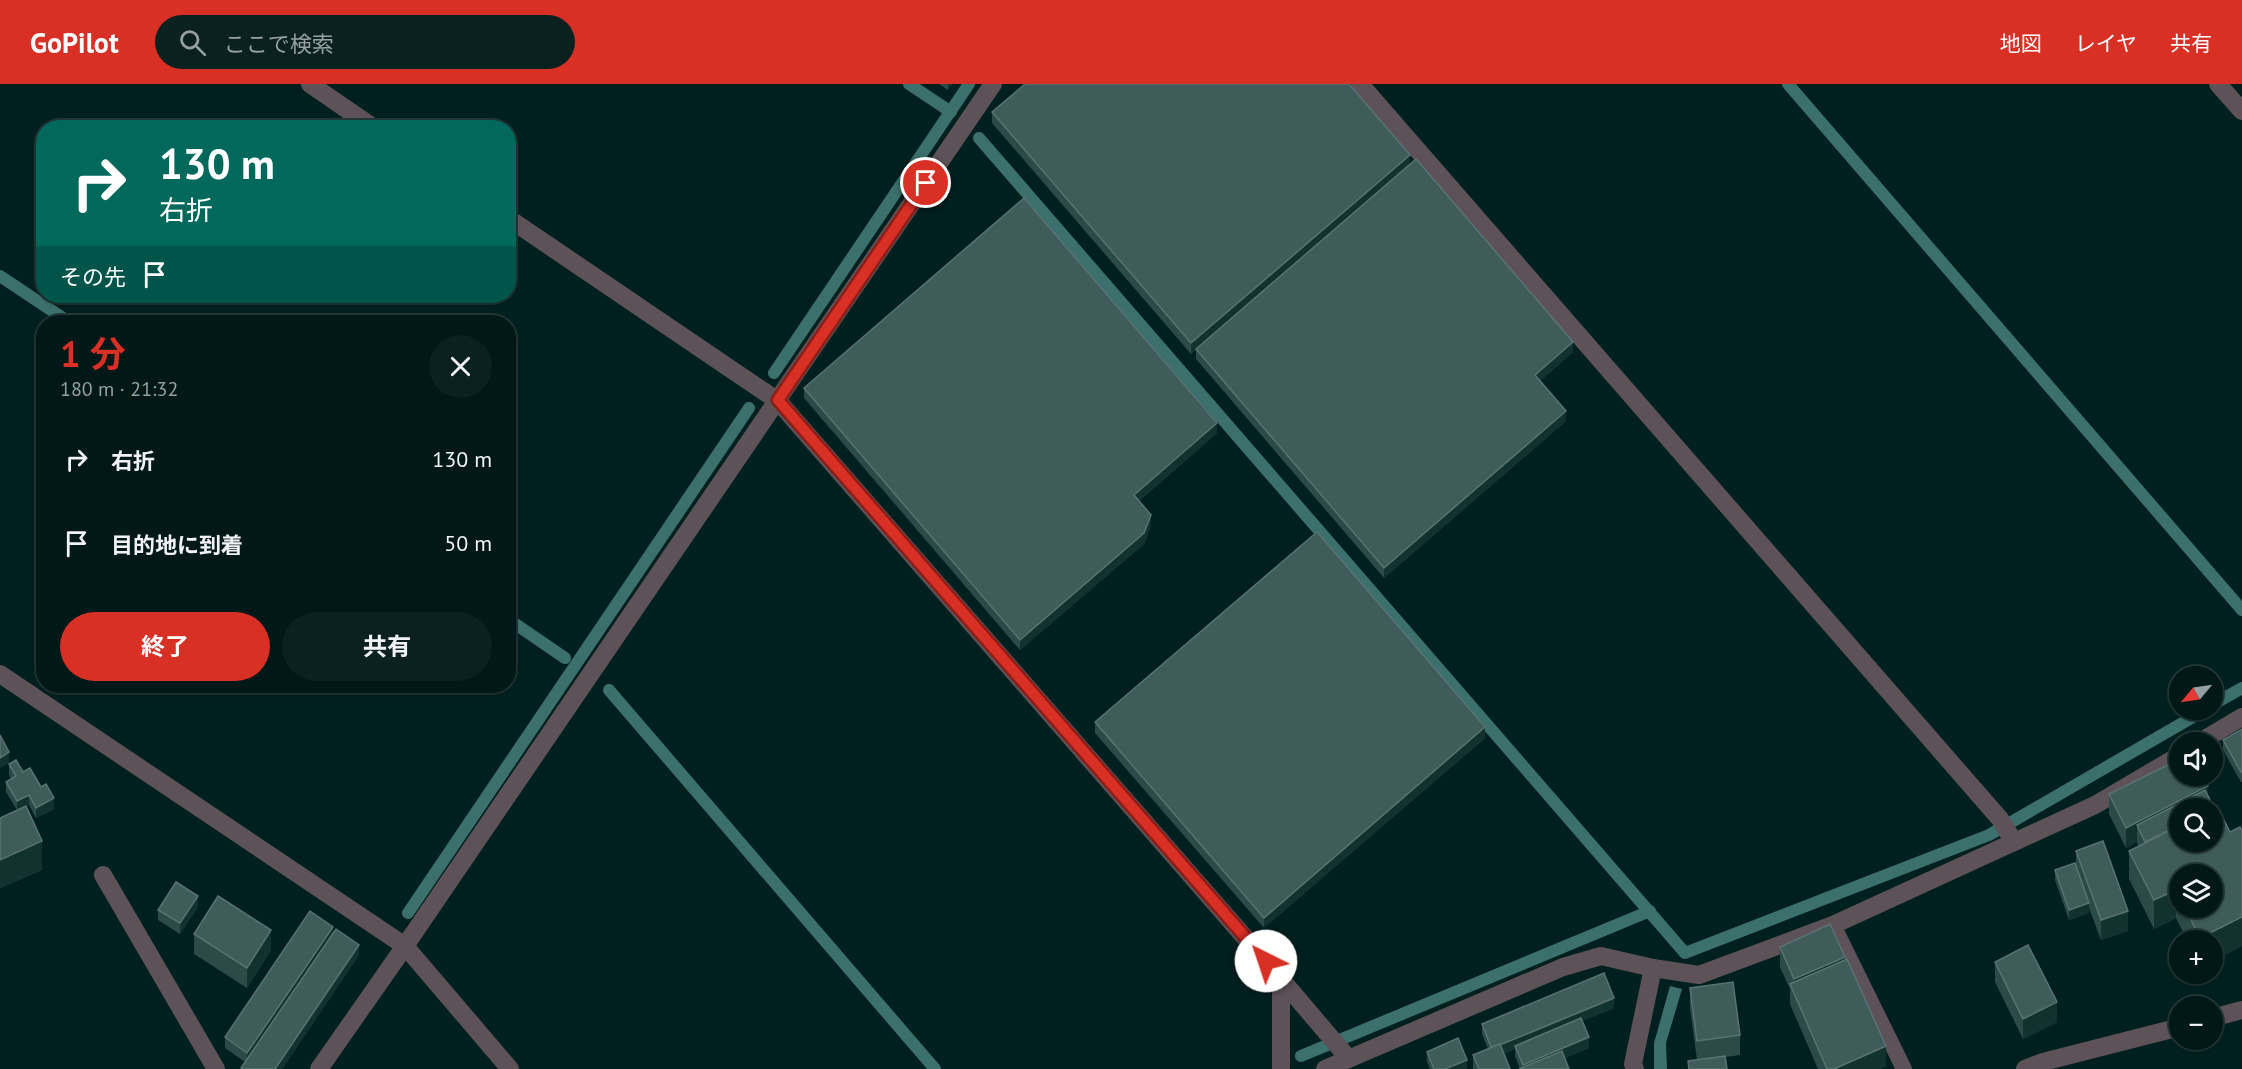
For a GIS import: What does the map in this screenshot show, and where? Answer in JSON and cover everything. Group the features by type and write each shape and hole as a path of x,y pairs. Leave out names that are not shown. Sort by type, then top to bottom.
{"street":[{"path":"310,84 362,120"},
{"path":"319,1069 993,84"},
{"path":"1360,84 2007,831"},
{"path":"2218,84 2242,111"},
{"path":"516,223 778,400 1340,1048"},
{"path":"0,674 405,946 510,1069"},
{"path":"2217,732 2242,717"},
{"path":"1325,1069 1340,1048 1563,967 1601,956 1653,968 1699,975 1833,925 2007,831 2095,805 2169,761"},
{"path":"103,875 216,1069"},
{"path":"1635,1069 1633,1064 1653,968"},
{"path":"1281,979 1281,1069"},
{"path":"2223,1015 2242,1010"},
{"path":"2025,1069 2043,1062 2169,1030"}],"lane":[{"path":"1833,925 1904,1069"}],"shaded area":[{"path":"1670,986 1682,989 1666,1043 1667,1069 1654,1069 1654,1043"}],"building":[{"path":"1025,84 1349,84 1410,155 1191,343 992,112"},
{"path":"1416,159 1573,342 1535,375 1566,411 1384,568 1196,349"},
{"path":"1024,198 1217,423 1134,495 1151,515 1144,533 1020,640 804,388"},
{"path":"1317,532 1485,727 1264,918 1095,722"},
{"path":"2242,729 2241,772 2223,740"},
{"path":"0,735 9,752 0,758"},
{"path":"16,760 23,772 30,768 41,787 46,784 54,798 36,808 29,795 17,801 6,782 16,776 9,764"},
{"path":"2169,764 2169,786 2208,786 2185,798 2169,798 2169,806 2126,828 2109,794"},
{"path":"2205,790 2209,798 2189,798"},
{"path":"26,806 42,841 0,860 0,818"},
{"path":"2169,809 2169,830 2145,842 2137,825"},
{"path":"2223,818 2230,832 2240,827 2242,831 2242,917 2216,930 2196,930 2190,918 2223,918 2223,864 2169,864 2169,893 2154,900 2129,851 2169,831 2169,852 2223,852"},
{"path":"2103,841 2128,911 2101,920 2076,851"},
{"path":"2075,863 2089,903 2069,910 2055,870"},
{"path":"176,882 198,896 180,923 158,910"},
{"path":"218,896 271,930 247,968 194,934"},
{"path":"310,911 333,927 247,1053 225,1037"},
{"path":"1830,924 1845,957 1794,979 1780,947"},
{"path":"336,929 359,945 275,1069 242,1069 241,1068"},
{"path":"2028,945 2057,1002 2023,1019 1995,962"},
{"path":"1847,959 1886,1046 1834,1069 1827,1069 1790,984"},
{"path":"1604,973 1614,998 1491,1047 1482,1024"},
{"path":"1733,982 1740,1035 1697,1041 1690,988"},
{"path":"1581,1018 1589,1037 1523,1065 1515,1046"},
{"path":"1458,1038 1467,1060 1445,1069 1434,1069 1427,1052"},
{"path":"1500,1044 1510,1069 1479,1069 1473,1055"},
{"path":"1562,1051 1569,1069 1519,1069"},
{"path":"1725,1056 1727,1069 1689,1069 1688,1061"}],"waterway":[{"path":"909,84 951,112"},
{"path":"774,373 969,84"},
{"path":"1788,84 2242,610"},
{"path":"979,138 1685,953 1989,835 2188,720"},
{"path":"0,276 36,300"},
{"path":"40,303 58,315"},
{"path":"408,913 749,408"},
{"path":"516,624 565,658"},
{"path":"2223,699 2242,688"},
{"path":"609,690 935,1069"},
{"path":"1301,1056 1650,911"}],"route":[{"path":"926,183 778,400 1266,961"}]}
